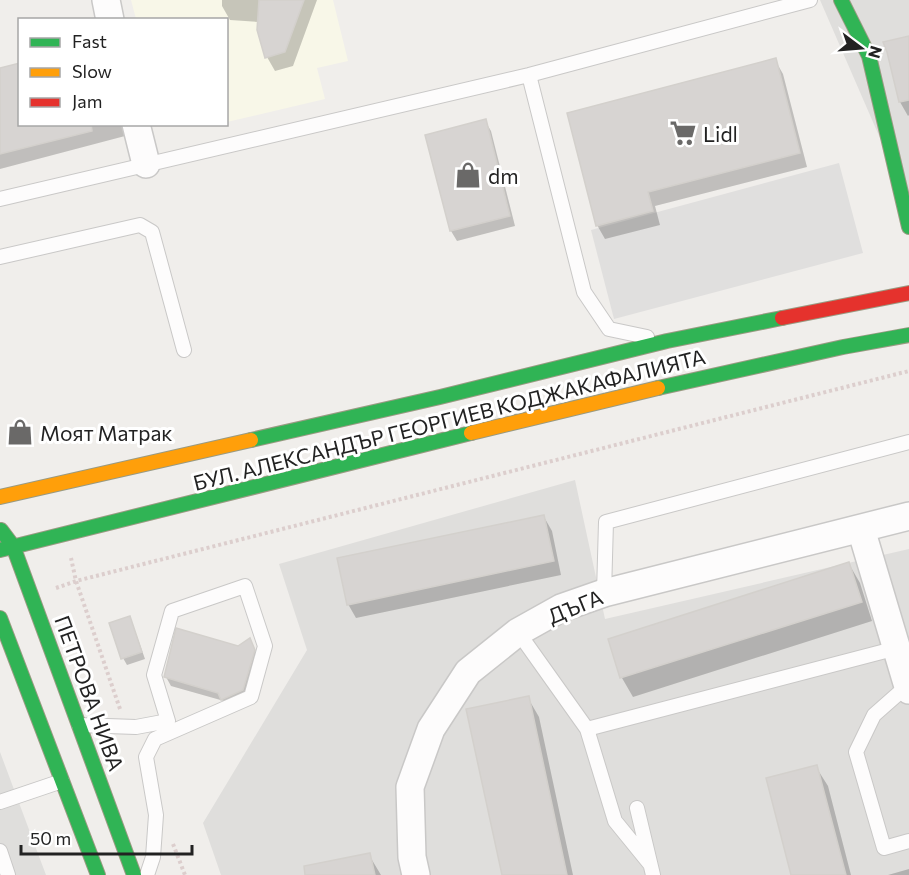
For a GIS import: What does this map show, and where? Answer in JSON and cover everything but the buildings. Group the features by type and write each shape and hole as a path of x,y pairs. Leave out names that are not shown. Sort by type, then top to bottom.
{"main road":[{"path":"841,0 869,56 909,227"},
{"name":"БУЛ. АЛЕКСАНДЪР ГЕОРГИЕВ КОДЖАКАФАЛИЯТА","path":"0,497 429,399 668,341 909,293"},
{"name":"БУЛ. АЛЕКСАНДЪР ГЕОРГИЕВ КОДЖАКАФАЛИЯТА","path":"6,548 621,396 843,347 909,335"},
{"name":"ПЕТРОВА НИВА","path":"0,529 79,725 134,875"},
{"path":"0,618 98,875"}],"street":[{"path":"106,0 110,18"},
{"path":"136,126 146,164"},
{"name":"ДЪГА","path":"416,875 412,857 410,787 431,729 468,672 518,632 561,608 604,593 909,516"},
{"path":"861,529 908,687"}],"lane":[{"path":"0,199 529,75 810,0"},
{"path":"529,75 584,292 609,329 668,341"},
{"path":"0,257 140,225 152,232 184,350"},
{"path":"604,593 606,522 909,442"},
{"path":"79,725 170,726 251,697 265,646 245,586 172,611 154,675 170,726"},
{"path":"518,632 587,729 615,821 652,869"},
{"path":"587,729 897,648"},
{"path":"908,687 874,715 856,752 884,848 909,841"},
{"path":"147,875 153,857 156,815 146,757 155,739 170,726"},
{"path":"0,802 62,781"},
{"path":"637,808 652,869"},
{"path":"0,852 8,875"}],"path":[{"path":"76,581 909,371"}],"shaded area":[{"path":"131,0 333,0 348,61 317,68 325,99 228,122 228,18 136,18"},
{"path":"820,0 909,0 909,205"},
{"path":"839,163 863,253 614,319 591,230"},
{"path":"575,480 605,619 909,549 909,875 221,875 203,823 307,650 279,564"},
{"path":"0,752 46,875 0,875"}],"traffic: fast":[{"path":"841,0 869,56 909,227"},
{"path":"251,440 440,397 667,341 782,318"},
{"path":"658,388 843,347 909,335"},
{"path":"0,550 471,433"},
{"path":"1,530 13,546 134,875"},
{"path":"0,618 98,875"}],"traffic: slow":[{"path":"471,433 658,388"},
{"path":"0,497 251,440"}],"traffic: jam":[{"path":"782,318 909,293"}],"place":[{"name":"Lidl","path":"683,133"},
{"name":"dm","path":"468,175"},
{"name":"Моят Матрак","path":"20,432"}]}
